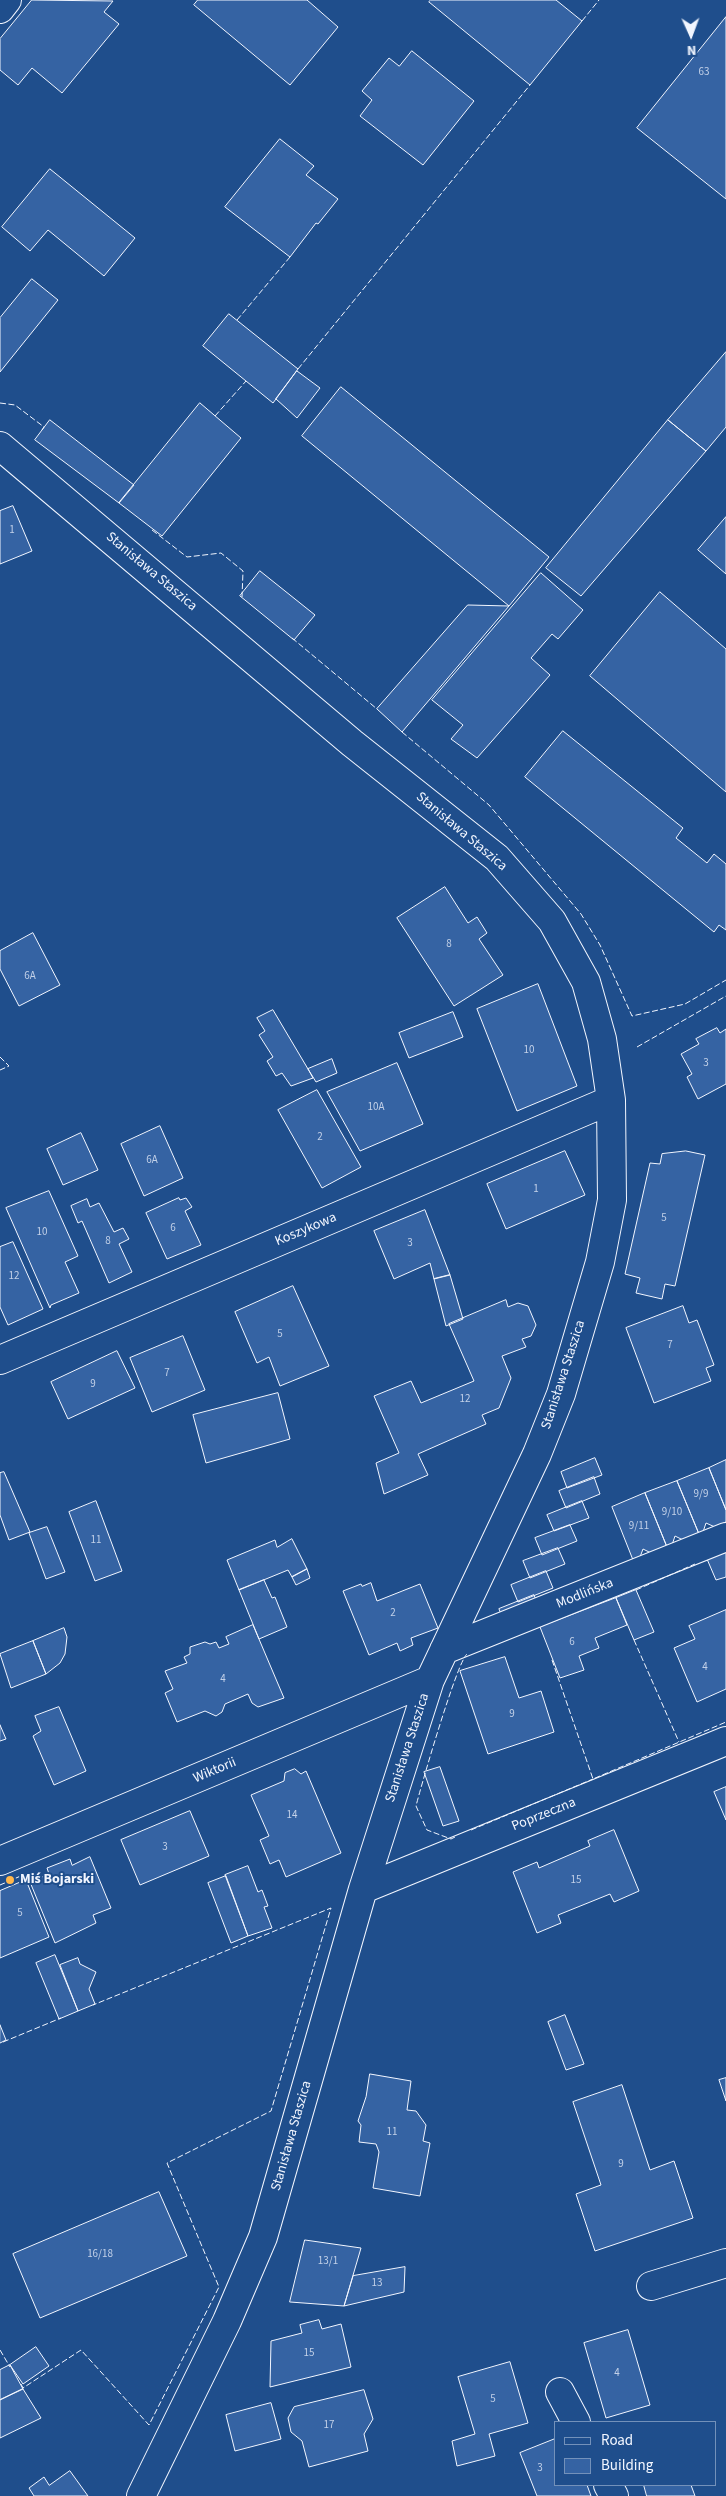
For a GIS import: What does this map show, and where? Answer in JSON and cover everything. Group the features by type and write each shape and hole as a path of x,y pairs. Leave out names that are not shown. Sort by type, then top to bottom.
{"street":[{"path":"0,9 7,0"},
{"name":"Stanisława Staszica","path":"0,446 11,467 497,858 552,922 586,982 602,1040 611,1100 612,1200 600,1262 564,1384 537,1454 430,1680 363,1889 263,2236 228,2321 140,2496"},
{"name":"Koszykowa","path":"0,1360 611,1100"},
{"name":"Modlińska","path":"444,1650 726,1537"},
{"name":"Wiktorii","path":"0,1861 430,1680"},
{"name":"Poprzeczna","path":"363,1889 726,1741"},
{"path":"651,2286 726,2263"},
{"path":"560,2392 575,2421"}],"building":[{"path":"32,0 113,1 104,12 119,24 62,93 32,68 18,85 0,70 0,39"},
{"path":"198,0 307,0 338,27 290,85 194,5"},
{"path":"431,0 556,0 582,21 530,85 429,2"},
{"path":"726,17 726,199 637,128"},
{"path":"412,51 474,101 423,165 360,116 372,100 362,91 389,58 399,66"},
{"path":"280,139 314,166 306,175 338,199 318,224 316,223 290,257 225,207"},
{"path":"50,169 135,238 104,276 48,230 30,251 2,227"},
{"path":"32,279 58,300 0,372 0,318"},
{"path":"229,314 298,369 273,403 203,346"},
{"path":"726,352 726,427 706,451 668,420"},
{"path":"297,371 320,388 297,418 276,399"},
{"path":"341,387 549,557 509,606 302,436"},
{"path":"200,403 241,438 162,536 119,503"},
{"path":"50,420 134,485 119,503 35,440"},
{"path":"668,420 706,451 581,596 546,568"},
{"path":"13,506 32,551 0,564 0,511"},
{"path":"726,517 726,574 698,550"},
{"path":"260,571 315,615 294,640 240,596"},
{"path":"541,573 583,610 558,639 552,634 531,658 550,675 477,758 451,739 463,725 432,700"},
{"path":"660,592 726,649 726,792 590,676"},
{"path":"468,605 509,606 402,732 377,709"},
{"path":"563,731 683,828 676,838 707,863 714,854 726,864 726,930 719,925 714,932 525,777"},
{"path":"445,887 468,923 477,917 487,933 479,939 503,975 454,1006 397,918"},
{"path":"33,933 60,985 19,1006 0,969 0,951"},
{"path":"538,984 577,1086 517,1111 477,1009"},
{"path":"273,1010 313,1078 291,1086 282,1073 276,1076 267,1061 273,1057 259,1035 265,1031 257,1018"},
{"path":"453,1012 463,1037 409,1058 399,1033"},
{"path":"717,1028 720,1033 726,1029 726,1084 698,1099 687,1077 692,1074 681,1054 699,1044 696,1039"},
{"path":"332,1059 337,1073 316,1082 308,1069"},
{"path":"397,1063 423,1124 360,1151 327,1092"},
{"path":"317,1090 361,1167 322,1188 278,1110"},
{"path":"160,1126 183,1178 144,1196 121,1144"},
{"path":"81,1133 98,1170 63,1185 47,1149"},
{"path":"565,1151 585,1195 506,1229 487,1184"},
{"path":"686,1151 705,1155 675,1286 665,1284 662,1299 636,1293 640,1278 625,1274 650,1163 660,1164 662,1154"},
{"path":"49,1191 78,1256 65,1262 79,1293 51,1305 50,1308 6,1208"},
{"path":"179,1198 180,1200 186,1198 192,1207 185,1211 201,1245 167,1259 146,1213"},
{"path":"87,1199 90,1207 99,1203 114,1232 123,1228 129,1239 119,1244 132,1272 109,1283 82,1221 78,1223 71,1206"},
{"path":"425,1210 450,1275 434,1279 430,1263 394,1279 374,1231"},
{"path":"13,1242 43,1309 8,1325 0,1307 0,1247"},
{"path":"450,1275 463,1319 446,1326 434,1279"},
{"path":"293,1286 329,1366 280,1386 269,1357 257,1363 235,1312"},
{"path":"506,1300 508,1307 518,1303 528,1306 536,1325 531,1336 522,1339 526,1347 502,1356 511,1378 499,1408 482,1415 486,1424 418,1454 428,1475 384,1494 376,1463 399,1453 374,1396 411,1381 421,1403 474,1381 449,1324"},
{"path":"683,1306 689,1323 697,1320 714,1365 706,1368 711,1381 654,1403 626,1328"},
{"path":"183,1336 205,1390 152,1412 130,1358"},
{"path":"117,1351 135,1388 68,1419 51,1382"},
{"path":"278,1393 290,1439 206,1463 193,1415"},
{"path":"595,1458 602,1475 567,1488 561,1472"},
{"path":"726,1460 726,1510 709,1468"},
{"path":"709,1468 726,1510 726,1522 715,1527 706,1523 703,1532 699,1534 677,1481"},
{"path":"4,1472 30,1532 9,1540 0,1515 0,1473"},
{"path":"594,1477 600,1494 566,1508 559,1491"},
{"path":"677,1481 699,1534 683,1540 675,1536 672,1545 667,1547 645,1493"},
{"path":"645,1493 667,1547 651,1553 643,1549 640,1557 633,1560 612,1507"},
{"path":"96,1501 122,1571 95,1581 69,1512"},
{"path":"582,1501 589,1518 554,1531 547,1515"},
{"path":"570,1525 577,1541 542,1555 535,1538"},
{"path":"47,1527 65,1572 46,1579 29,1533"},
{"path":"292,1539 307,1569 292,1577 288,1570 239,1590 227,1560 275,1540 277,1547"},
{"path":"558,1548 565,1564 530,1578 523,1561"},
{"path":"726,1551 726,1577 716,1580 707,1559"},
{"path":"307,1569 310,1578 296,1585 292,1577"},
{"path":"546,1571 553,1588 518,1602 511,1585"},
{"path":"264,1580 272,1598 275,1597 287,1627 259,1639 239,1590"},
{"path":"371,1583 377,1601 420,1584 438,1628 411,1638 413,1645 400,1651 397,1643 369,1655 343,1591 361,1584 362,1586"},
{"path":"636,1590 654,1632 634,1640 616,1598"},
{"path":"534,1595 538,1605 503,1619 499,1609"},
{"path":"616,1598 627,1625 595,1638 599,1648 579,1656 584,1670 560,1678 540,1627"},
{"path":"726,1610 726,1689 697,1702 674,1648 695,1639 689,1626"},
{"path":"253,1625 284,1698 258,1707 252,1703 248,1694 225,1704 222,1712 216,1716 205,1711 177,1722 165,1693 173,1689 165,1671 187,1663 184,1657 190,1654 190,1647 205,1642 210,1644 216,1642 219,1648 229,1644 226,1637"},
{"path":"64,1628 67,1637 65,1654 60,1663 46,1674 33,1641"},
{"path":"33,1641 46,1674 11,1688 0,1654"},
{"path":"505,1657 519,1698 541,1691 554,1732 488,1754 460,1671"},
{"path":"59,1707 86,1771 54,1785 33,1736 41,1731 35,1716"},
{"path":"0,1725 6,1739 0,1741"},
{"path":"440,1767 459,1821 443,1826 424,1772"},
{"path":"295,1769 301,1774 306,1771 341,1853 286,1877 279,1860 270,1864 260,1840 269,1836 251,1795 284,1781 285,1773"},
{"path":"726,1787 726,1820 714,1792"},
{"path":"190,1811 209,1856 140,1885 121,1840"},
{"path":"614,1830 639,1891 614,1902 610,1894 558,1915 561,1923 537,1933 513,1872 537,1862 539,1868 590,1846 588,1841"},
{"path":"90,1857 111,1908 93,1915 96,1923 55,1943 30,1882 49,1874 47,1868 70,1859 72,1865"},
{"path":"248,1866 258,1892 262,1890 268,1906 264,1907 272,1928 248,1936 225,1875"},
{"path":"226,1876 248,1936 231,1943 208,1883"},
{"path":"26,1880 49,1937 0,1958 0,1891"},
{"path":"55,1955 78,2011 59,2019 36,1963"},
{"path":"78,1958 80,1964 96,1972 89,1989 95,2004 78,2011 60,1965"},
{"path":"565,2015 584,2064 566,2070 548,2022"},
{"path":"0,2025 6,2040 0,2043"},
{"path":"370,2074 411,2081 407,2110 416,2111 426,2125 423,2141 430,2143 420,2196 373,2188 379,2152 376,2144 359,2142 361,2125 358,2121 366,2097"},
{"path":"726,2078 726,2101 719,2080"},
{"path":"622,2085 650,2170 674,2161 693,2218 595,2251 576,2194 601,2185 573,2102"},
{"path":"159,2192 187,2256 40,2318 13,2254"},
{"path":"305,2240 361,2248 344,2306 290,2302"},
{"path":"405,2267 404,2292 344,2306 353,2276"},
{"path":"319,2320 322,2329 341,2324 351,2367 270,2387 271,2341 302,2333 300,2325"},
{"path":"628,2330 650,2405 606,2418 584,2343"},
{"path":"36,2347 49,2366 23,2384 10,2365"},
{"path":"510,2362 528,2423 489,2434 495,2456 457,2466 452,2441 475,2434 458,2377"},
{"path":"10,2365 23,2389 0,2400 0,2370"},
{"path":"23,2389 41,2418 0,2438 0,2400"},
{"path":"364,2390 373,2419 364,2434 368,2451 309,2467 302,2441 291,2432 288,2418 294,2407"},
{"path":"271,2403 281,2439 235,2451 226,2415"},
{"path":"554,2439 554,2486 587,2486 591,2496 537,2496 520,2453"},
{"path":"70,2471 88,2496 34,2496 29,2488 44,2477 49,2485"},
{"path":"644,2486 691,2486 695,2496 647,2496"}],"fence":[{"path":"582,21 599,0"},
{"path":"298,369 530,85"},
{"path":"237,320 290,257"},
{"path":"215,416 246,381"},
{"path":"0,403 15,405 44,427 42,430"},
{"path":"152,530 187,557 221,553 243,571 242,597"},
{"path":"292,638 377,709"},
{"path":"402,732 489,805 581,914 600,945 632,1016 685,1004 726,980"},
{"path":"637,1047 726,996"},
{"path":"0,1057 9,1066 0,1070"},
{"path":"636,1590 695,1564"},
{"path":"634,1640 679,1742"},
{"path":"455,1837 451,1839 427,1830 416,1806 448,1700 462,1662 467,1654"},
{"path":"552,1660 593,1779 726,1722"},
{"path":"471,1830 593,1779"},
{"path":"0,1885 23,1875"},
{"path":"21,2384 23,2388 81,2350 149,2425 219,2287 167,2163 271,2111 331,1908 93,2005"},
{"path":"3,2042 61,2018"},
{"path":"0,2350 10,2367"}],"place":[{"name":"Miś Bojarski","path":"10,1880"}]}
